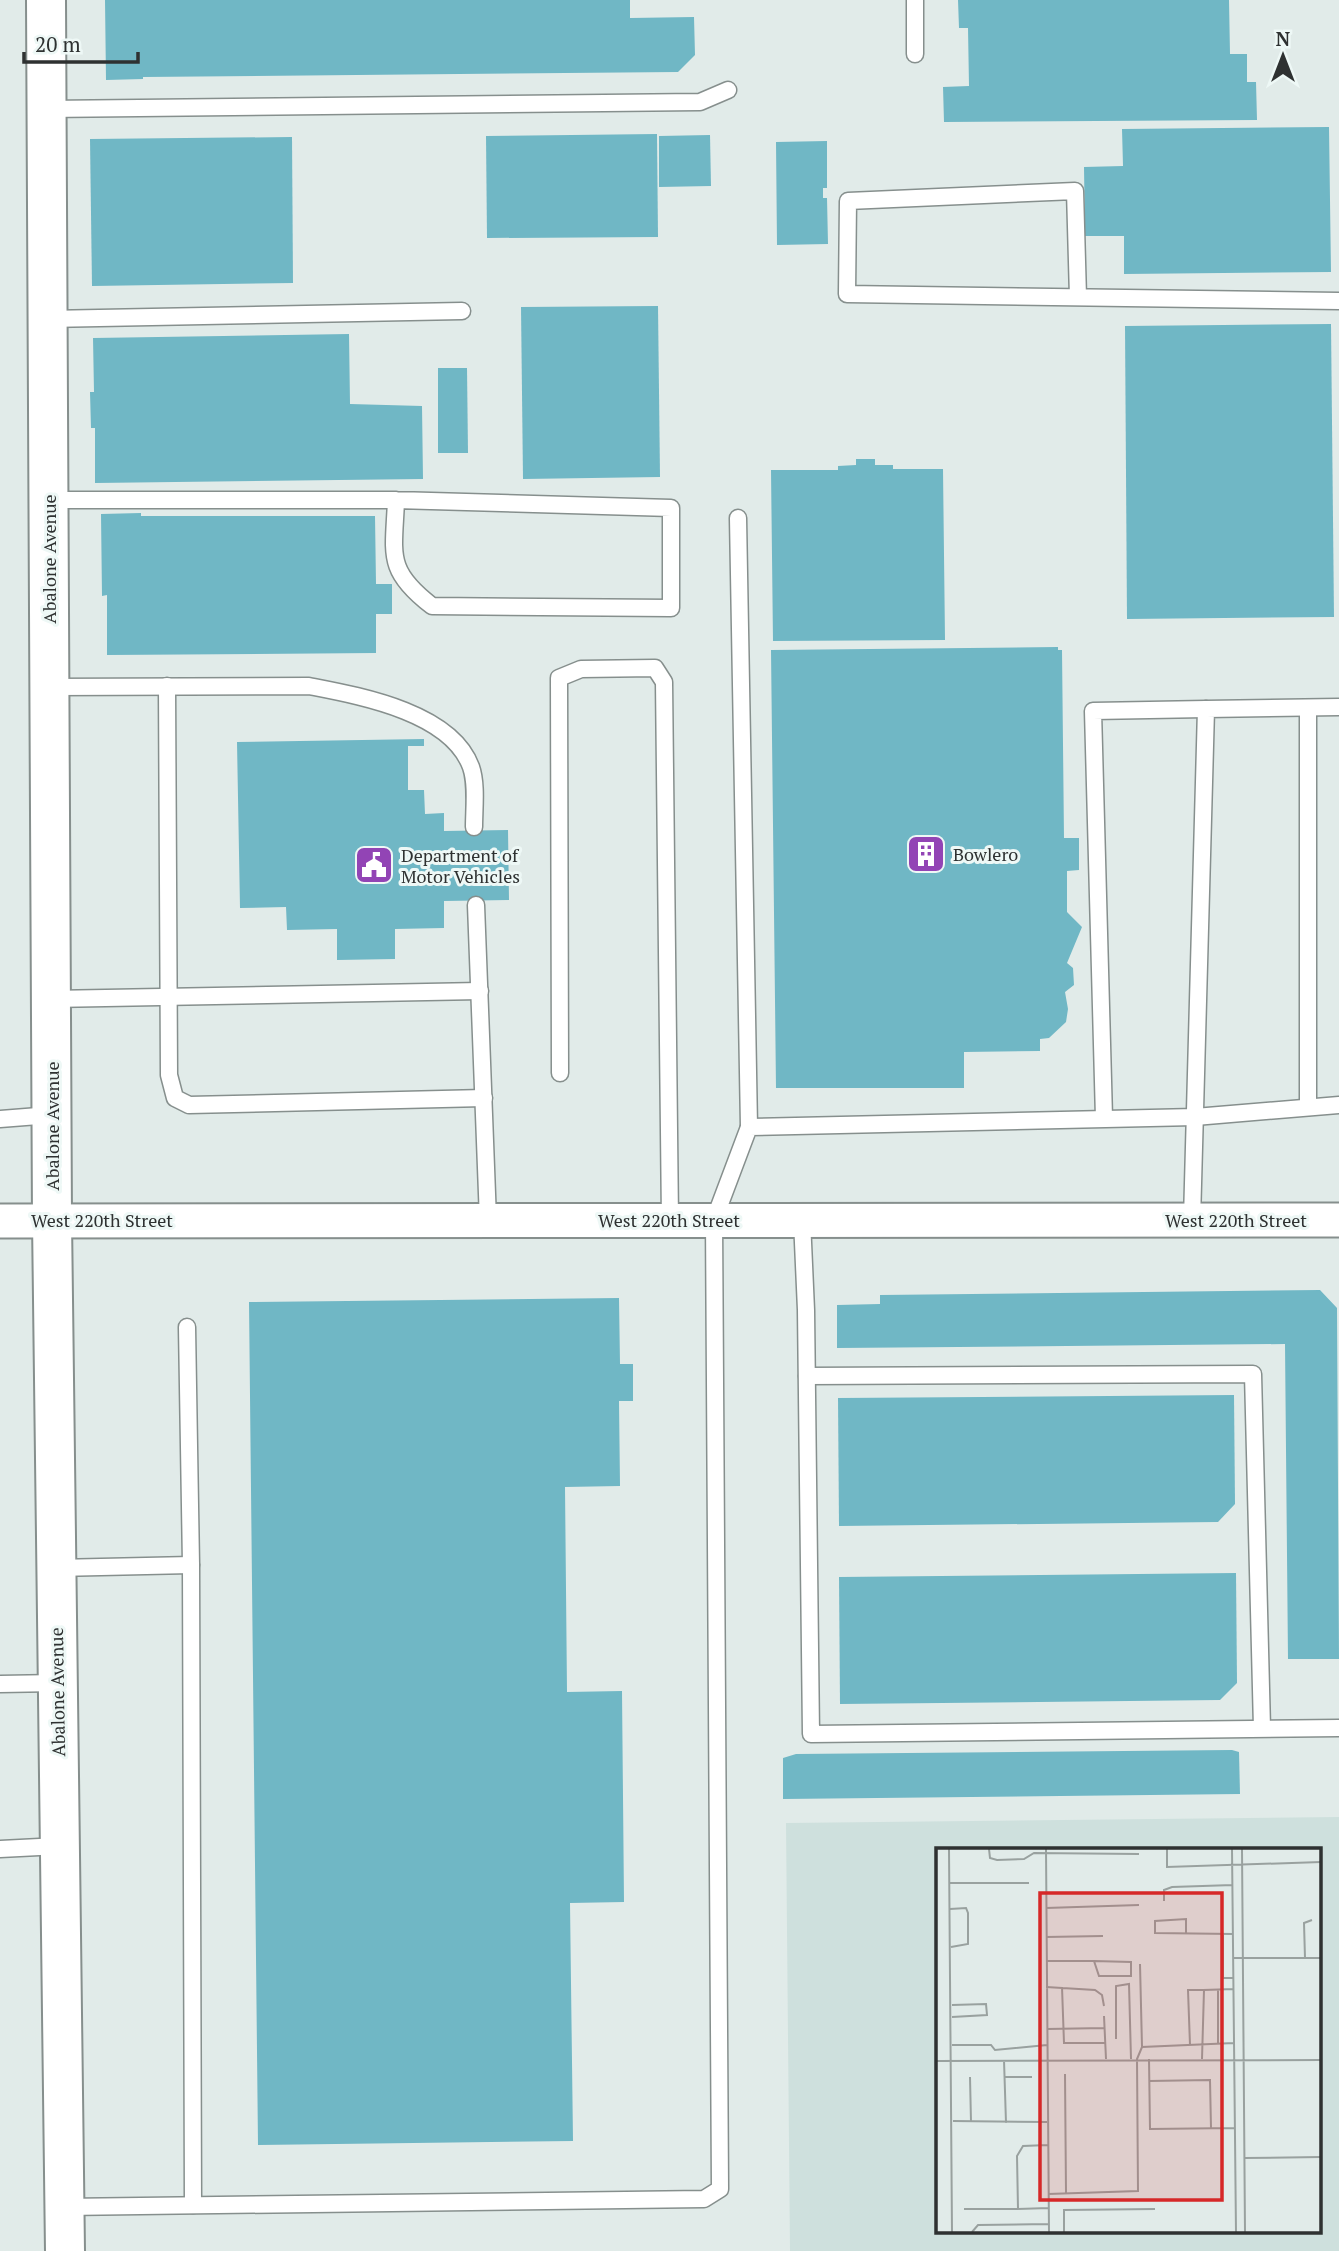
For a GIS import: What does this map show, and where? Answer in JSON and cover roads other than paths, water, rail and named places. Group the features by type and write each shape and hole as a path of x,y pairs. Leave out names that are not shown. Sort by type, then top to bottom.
{"street":[{"name":"Abalone Avenue","path":"46,0 51,1115 65,2251"},
{"name":"West 220th Street","path":"0,1221 1339,1220"}],"lane":[{"path":"915,0 915,54"},
{"path":"46,109 701,102 728,90"},
{"path":"1078,298 1075,191 848,201 847,294 1078,298 1339,301"},
{"path":"47,319 462,311"},
{"path":"48,500 396,500 671,508 671,608 432,606 408,587 394,561 396,500"},
{"path":"64,2207 704,2199 720,2189 714,1220 749,1126 738,518"},
{"path":"560,1073 559,678 580,669 655,668 664,682 670,1220"},
{"path":"167,686 170,1086 175,1098 189,1105 484,1098"},
{"path":"49,687 309,686 345,693 441,727 461,747 472,769 474,827"},
{"path":"1104,1118 1093,711 1339,707"},
{"path":"1308,708 1308,1107"},
{"path":"1192,1220 1206,709"},
{"path":"476,905 488,1220"},
{"path":"51,999 480,991"},
{"path":"749,1126 1195,1116 1339,1105"},
{"path":"0,1119 51,1115"},
{"path":"802,1220 807,1376 811,1734 1339,1728"},
{"path":"187,1327 191,1565 193,2206"},
{"path":"807,1376 1253,1374 1262,1728"},
{"path":"56,1568 191,1565"},
{"path":"0,1684 57,1683"},
{"path":"0,1849 59,1846"}],"place":[{"name":"Bowlero","path":"926,854"},
{"name":"Department of Motor Vehicles","path":"374,865"}]}
